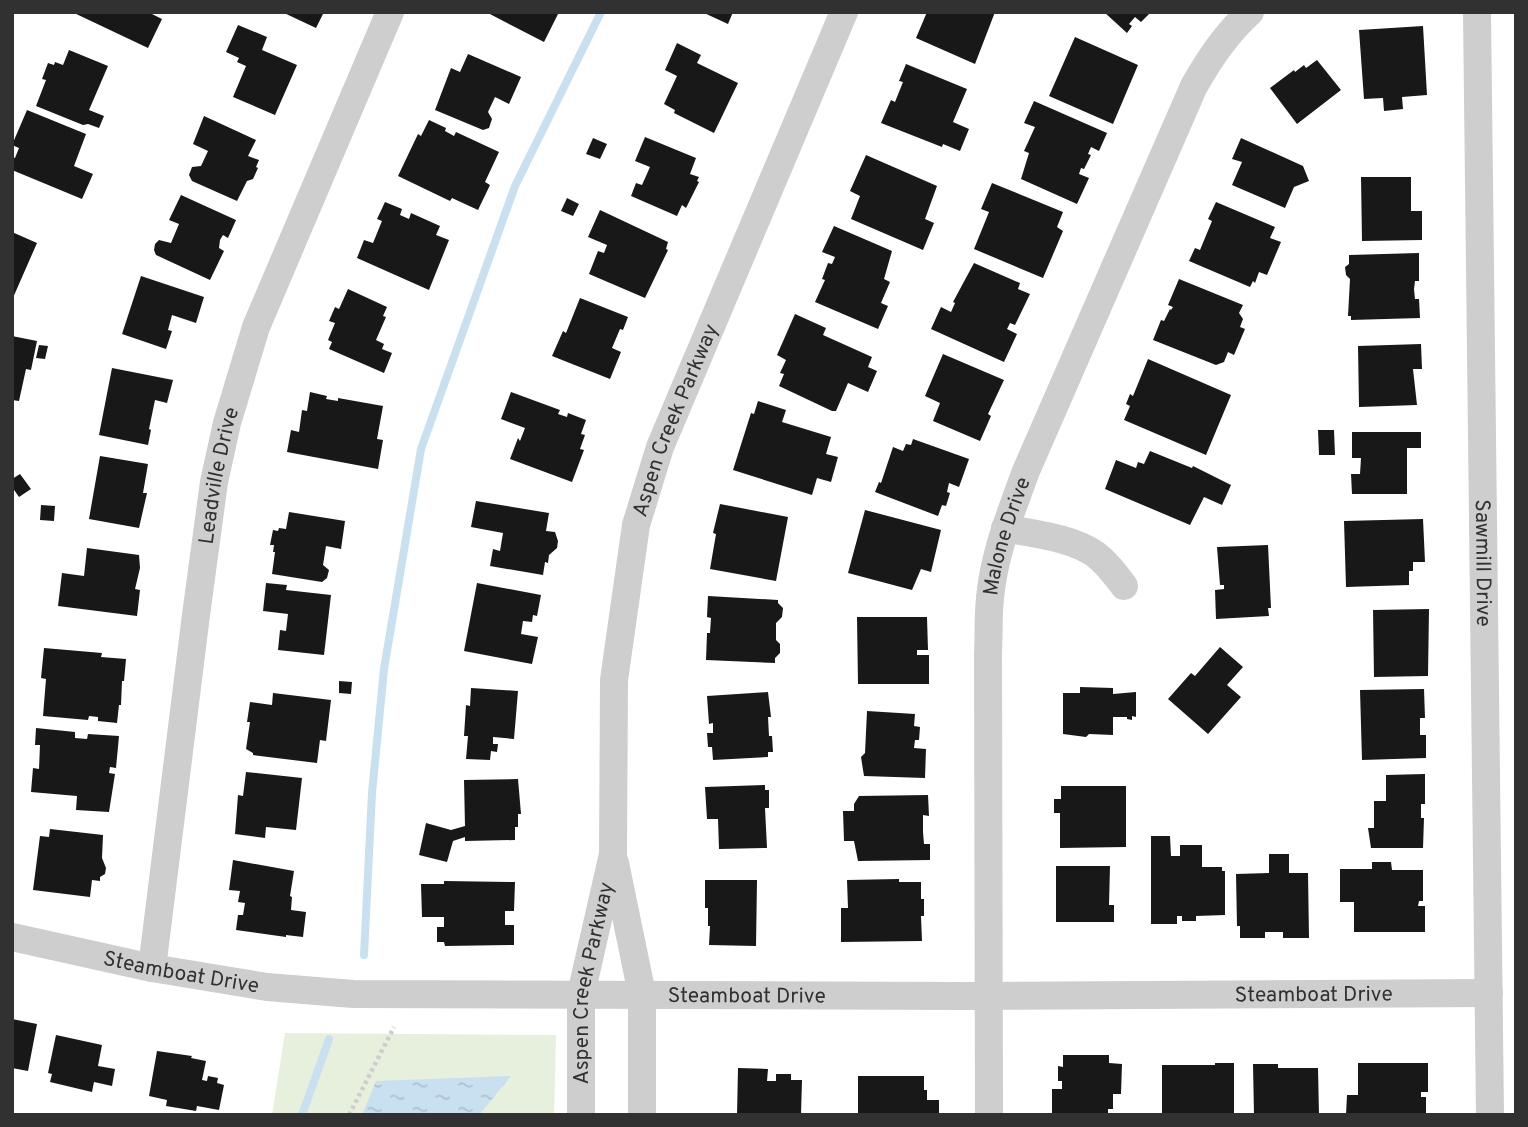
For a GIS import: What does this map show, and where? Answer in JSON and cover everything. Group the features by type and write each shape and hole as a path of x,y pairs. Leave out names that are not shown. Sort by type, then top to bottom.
{"street":[{"name":"Leadville Drive","path":"152,968 195,615 214,482 227,423 256,327 390,12"},
{"name":"Aspen Creek Parkway","path":"642,1115 642,994 613,854 614,680 636,524 660,447 844,12"},
{"name":"Malone Drive","path":"989,1115 987,995 990,598 1005,528 1026,471 1194,86 1211,56 1233,28 1250,12"},
{"name":"Sawmill Drive","path":"1477,12 1490,1115"},
{"path":"1005,528 1073,544 1093,553 1110,567 1124,586"},
{"name":"Aspen Creek Parkway","path":"581,1115 581,994 613,854"},
{"name":"Steamboat Drive","path":"12,937 152,968 267,987 353,994 1489,993"}],"path":[{"path":"349,1115 394,1027"}],"green space":[{"path":"285,1033 556,1035 554,1115 272,1115"}],"water":[{"path":"511,1076 479,1115 362,1115 376,1081"}],"building":[{"path":"72,12 148,12 162,19 148,48"},
{"path":"282,12 324,12 316,28"},
{"path":"486,12 559,12 544,42"},
{"path":"702,12 733,12 728,24"},
{"path":"927,12 995,12 975,64 916,38"},
{"path":"1104,12 1151,12 1141,22 1135,17 1129,24 1132,26 1127,33"},
{"path":"238,25 267,37 262,50 297,65 275,115 233,97 246,66 237,62 239,58 226,52"},
{"path":"1423,26 1427,95 1402,97 1403,109 1384,111 1383,98 1364,99 1359,30"},
{"path":"1075,37 1138,65 1113,124 1049,96"},
{"path":"677,43 701,55 697,63 738,83 714,133 674,113 675,110 664,104 677,76 665,70"},
{"path":"69,50 108,66 89,110 104,116 99,128 83,125 36,106 46,80 42,79 48,63 63,65"},
{"path":"468,54 521,77 509,104 495,97 488,112 492,119 489,128 483,130 435,110 451,68 460,72"},
{"path":"1317,60 1341,90 1297,124 1270,88 1294,70 1295,72 1304,65 1306,68"},
{"path":"906,64 967,89 953,122 969,129 960,151 943,144 942,147 881,123 891,100 895,102 903,82 899,81"},
{"path":"1034,101 1107,133 1099,151 1091,147 1088,154 1091,155 1084,169 1081,168 1079,174 1089,178 1077,204 1021,179 1029,153 1024,151 1035,127 1024,123"},
{"path":"27,110 86,134 74,166 93,174 82,199 12,170 12,157 15,158 19,148 12,145"},
{"path":"204,116 256,140 248,156 259,160 256,167 258,168 253,179 247,181 237,201 192,181 189,175 192,167 201,166 208,151 193,144"},
{"path":"429,120 446,128 445,131 454,136 456,132 499,152 485,182 490,185 478,210 452,198 450,201 398,176 418,134 421,136"},
{"path":"645,137 696,158 690,174 699,177 699,182 686,208 682,205 677,216 631,196 636,183 642,185 650,167 635,161"},
{"path":"593,138 607,144 600,159 586,154"},
{"path":"1241,138 1303,166 1309,181 1294,187 1285,208 1232,185 1242,162 1232,159"},
{"path":"866,155 937,186 925,219 934,223 923,250 851,219 860,196 850,191"},
{"path":"1361,177 1411,177 1411,211 1422,211 1422,240 1362,241"},
{"path":"992,183 1063,212 1057,227 1063,231 1043,278 974,249 989,212 981,209"},
{"path":"181,195 236,220 228,238 223,235 220,240 219,248 224,251 210,280 156,255 154,250 159,240 171,243 179,224 169,220"},
{"path":"567,198 579,204 573,216 561,211"},
{"path":"385,202 402,209 400,215 409,219 411,213 440,226 436,235 449,240 429,290 357,258 364,240 373,243 382,221 377,219"},
{"path":"1216,202 1275,227 1270,238 1281,242 1267,275 1259,272 1255,283 1253,281 1250,287 1189,261 1195,248 1200,250 1212,221 1208,219"},
{"path":"600,210 668,242 668,250 645,298 589,274 598,251 604,253 607,245 588,237"},
{"path":"834,226 892,251 884,279 890,282 881,303 888,306 878,329 815,302 825,280 822,279 828,263 832,264 835,257 822,252"},
{"path":"12,232 37,243 12,300"},
{"path":"1419,253 1419,281 1415,281 1414,289 1415,299 1419,299 1420,318 1351,320 1351,316 1348,316 1350,279 1346,275 1345,267 1349,264 1349,255"},
{"path":"974,263 1020,283 1018,289 1030,294 1015,325 1010,323 1007,329 1017,334 1004,362 931,329 941,307 951,312 955,303 953,302"},
{"path":"141,276 204,297 196,323 172,315 168,330 172,331 166,349 122,334"},
{"path":"1179,279 1243,305 1239,313 1243,319 1240,327 1245,329 1234,355 1228,352 1224,362 1216,365 1153,340 1161,320 1164,321 1173,307 1168,305"},
{"path":"348,289 387,307 383,316 386,317 376,340 384,344 382,349 392,353 384,373 329,349 332,342 328,340 335,323 329,321 335,307 339,309"},
{"path":"580,298 628,317 612,348 621,352 610,379 552,356 563,331 566,333"},
{"path":"795,314 826,328 823,335 872,357 868,367 877,371 868,392 848,383 836,411 832,411 779,386 784,374 780,373 786,360 777,355"},
{"path":"12,336 37,341 31,370 26,369 19,401 12,400"},
{"path":"1421,344 1422,369 1413,369 1417,405 1359,407 1358,346"},
{"path":"39,345 48,346 45,359 36,358"},
{"path":"943,354 1004,380 988,414 991,416 980,441 933,421 940,403 925,396"},
{"path":"1148,359 1231,395 1206,455 1124,420 1130,406 1126,404 1130,394 1133,396"},
{"path":"112,368 173,380 167,403 155,400 148,445 99,435"},
{"path":"310,392 327,396 326,399 338,401 338,398 383,406 377,439 383,440 378,469 287,452 291,430 299,432 302,410 307,411"},
{"path":"511,392 560,410 558,414 567,417 568,413 586,420 580,449 584,450 572,482 510,459 525,428 501,419"},
{"path":"758,401 786,410 782,422 831,437 826,454 838,457 831,482 817,478 812,495 733,470 751,413 754,414"},
{"path":"1318,430 1334,430 1335,455 1319,455"},
{"path":"1352,432 1421,432 1421,448 1407,448 1407,494 1352,494 1351,474 1360,474 1361,458 1352,458"},
{"path":"913,439 969,459 959,487 949,483 947,492 950,493 946,506 942,505 938,516 875,492 879,482 881,483 893,447 903,451 906,444 911,445"},
{"path":"1150,451 1192,468 1193,466 1231,485 1222,505 1204,497 1190,525 1105,489 1116,460 1136,468 1138,462 1144,464"},
{"path":"100,456 148,464 143,493 147,493 139,528 89,519"},
{"path":"20,474 31,489 19,497 12,487 12,479"},
{"path":"476,501 549,513 546,531 555,532 558,541 557,548 549,555 548,563 545,562 543,575 490,566 493,549 500,551 503,533 471,527"},
{"path":"720,504 788,517 776,581 710,569 716,534 713,533"},
{"path":"41,505 55,506 54,521 40,520"},
{"path":"865,510 941,530 931,572 921,569 912,590 848,573"},
{"path":"289,512 345,521 341,549 326,546 323,565 329,570 327,578 322,582 272,574 275,552 274,545 270,545 273,530 286,529"},
{"path":"1423,519 1425,562 1413,562 1413,571 1409,571 1409,585 1346,587 1344,521"},
{"path":"1268,545 1271,608 1268,608 1269,616 1216,619 1215,590 1224,589 1224,585 1220,585 1217,547"},
{"path":"87,548 139,555 140,568 135,589 140,590 137,616 58,606 62,573 84,576"},
{"path":"266,583 287,585 286,590 331,595 324,655 278,650 280,630 286,631 288,614 263,611"},
{"path":"477,583 541,595 537,616 533,615 532,622 523,621 521,634 538,637 532,664 464,651"},
{"path":"708,596 778,600 783,608 782,617 776,623 776,640 780,644 780,653 775,658 775,663 706,660 707,633 710,633 711,618 707,617"},
{"path":"1429,609 1428,676 1374,677 1373,610"},
{"path":"857,617 927,617 928,650 917,650 917,655 929,655 929,684 858,684"},
{"path":"1220,647 1243,667 1227,685 1241,697 1208,734 1168,699 1191,673 1195,676"},
{"path":"44,648 102,653 101,657 126,659 117,723 98,721 98,717 89,716 88,720 43,716 46,679 41,678"},
{"path":"339,681 352,682 351,694 339,693"},
{"path":"1080,687 1113,688 1113,694 1136,692 1136,717 1132,716 1132,720 1127,717 1113,717 1113,735 1089,734 1086,737 1063,734 1063,693 1080,693"},
{"path":"471,688 518,691 514,739 493,737 493,744 498,744 497,752 491,751 490,760 466,759 466,705 470,706"},
{"path":"1424,689 1425,718 1420,718 1420,735 1426,735 1426,758 1362,760 1360,690"},
{"path":"768,692 771,717 768,717 769,736 772,736 773,752 768,752 768,757 713,760 712,747 708,747 707,733 713,733 713,723 709,724 707,696"},
{"path":"273,693 331,700 326,741 320,740 317,763 253,755 246,749 250,702 272,705"},
{"path":"867,711 915,714 914,726 920,727 919,740 915,740 914,748 926,749 925,778 864,776 861,757 865,753"},
{"path":"36,728 75,732 75,738 87,739 88,734 119,736 116,768 110,767 109,773 115,774 109,812 76,810 77,796 31,792 33,768 39,769 40,745 35,745"},
{"path":"246,772 302,778 296,830 266,827 265,838 235,834 238,795 243,796"},
{"path":"1425,774 1425,804 1421,804 1421,818 1424,818 1423,848 1371,848 1368,828 1374,828 1374,801 1386,801 1386,775"},
{"path":"518,779 521,814 518,814 518,827 515,827 515,840 465,841 465,837 453,841 447,862 419,855 426,823 451,830 465,826 464,780"},
{"path":"765,785 765,790 769,790 769,808 765,808 767,848 719,849 718,819 707,819 705,787"},
{"path":"1061,786 1126,786 1126,847 1060,848 1060,813 1054,813 1054,799 1061,799"},
{"path":"928,795 929,816 923,815 923,832 924,844 930,844 930,860 858,861 854,841 844,841 843,811 854,811 854,804 859,796"},
{"path":"50,829 103,835 102,858 105,874 100,877 100,881 92,880 90,897 33,890 40,836 49,837"},
{"path":"1151,836 1170,836 1171,856 1180,856 1180,845 1202,845 1202,867 1222,867 1222,871 1225,871 1225,915 1196,916 1196,921 1182,921 1182,916 1177,916 1177,924 1151,924"},
{"path":"1269,854 1289,854 1289,873 1308,873 1309,938 1283,938 1283,932 1265,932 1265,938 1240,938 1240,926 1237,926 1236,874 1269,873"},
{"path":"233,860 294,871 291,910 306,912 303,937 236,930 238,915 243,915 245,903 238,902 240,891 229,890"},
{"path":"1372,862 1391,862 1392,870 1423,870 1423,901 1419,901 1418,906 1425,906 1425,932 1354,932 1354,902 1340,902 1340,869 1372,869"},
{"path":"1056,866 1110,866 1109,905 1114,905 1114,922 1056,922"},
{"path":"899,879 899,882 921,882 921,899 924,899 924,916 921,916 922,941 841,942 841,908 848,908 847,880"},
{"path":"705,880 757,880 756,946 709,945 710,926 708,908 705,908"},
{"path":"444,881 515,882 514,911 505,911 505,925 514,925 514,945 445,946 444,942 437,942 437,927 444,927 444,917 422,917 421,884 444,884"},
{"path":"12,1019 37,1024 28,1071 12,1068"},
{"path":"56,1035 102,1045 98,1066 115,1069 112,1086 94,1082 92,1092 50,1082 52,1074 48,1073"},
{"path":"157,1051 206,1061 202,1080 207,1081 208,1076 218,1078 217,1083 224,1085 219,1110 197,1106 196,1111 166,1106 167,1100 149,1096"},
{"path":"1063,1055 1109,1055 1109,1063 1122,1064 1121,1094 1113,1094 1113,1109 1108,1109 1108,1115 1052,1115 1052,1089 1062,1089 1062,1081 1058,1081 1058,1066 1063,1067"},
{"path":"1234,1063 1234,1115 1162,1115 1162,1065"},
{"path":"1358,1063 1428,1063 1428,1092 1421,1092 1421,1097 1426,1097 1426,1115 1346,1115 1347,1095 1358,1095"},
{"path":"1253,1064 1278,1064 1278,1068 1318,1068 1319,1115 1254,1115"},
{"path":"738,1068 768,1069 767,1081 776,1081 776,1074 791,1074 791,1080 802,1080 801,1115 737,1115"},
{"path":"858,1076 924,1076 927,1100 939,1100 939,1115 858,1115"}],"waterway":[{"path":"364,955 372,793 384,669 421,449 515,186 601,12"},
{"path":"302,1115 329,1039"}]}
